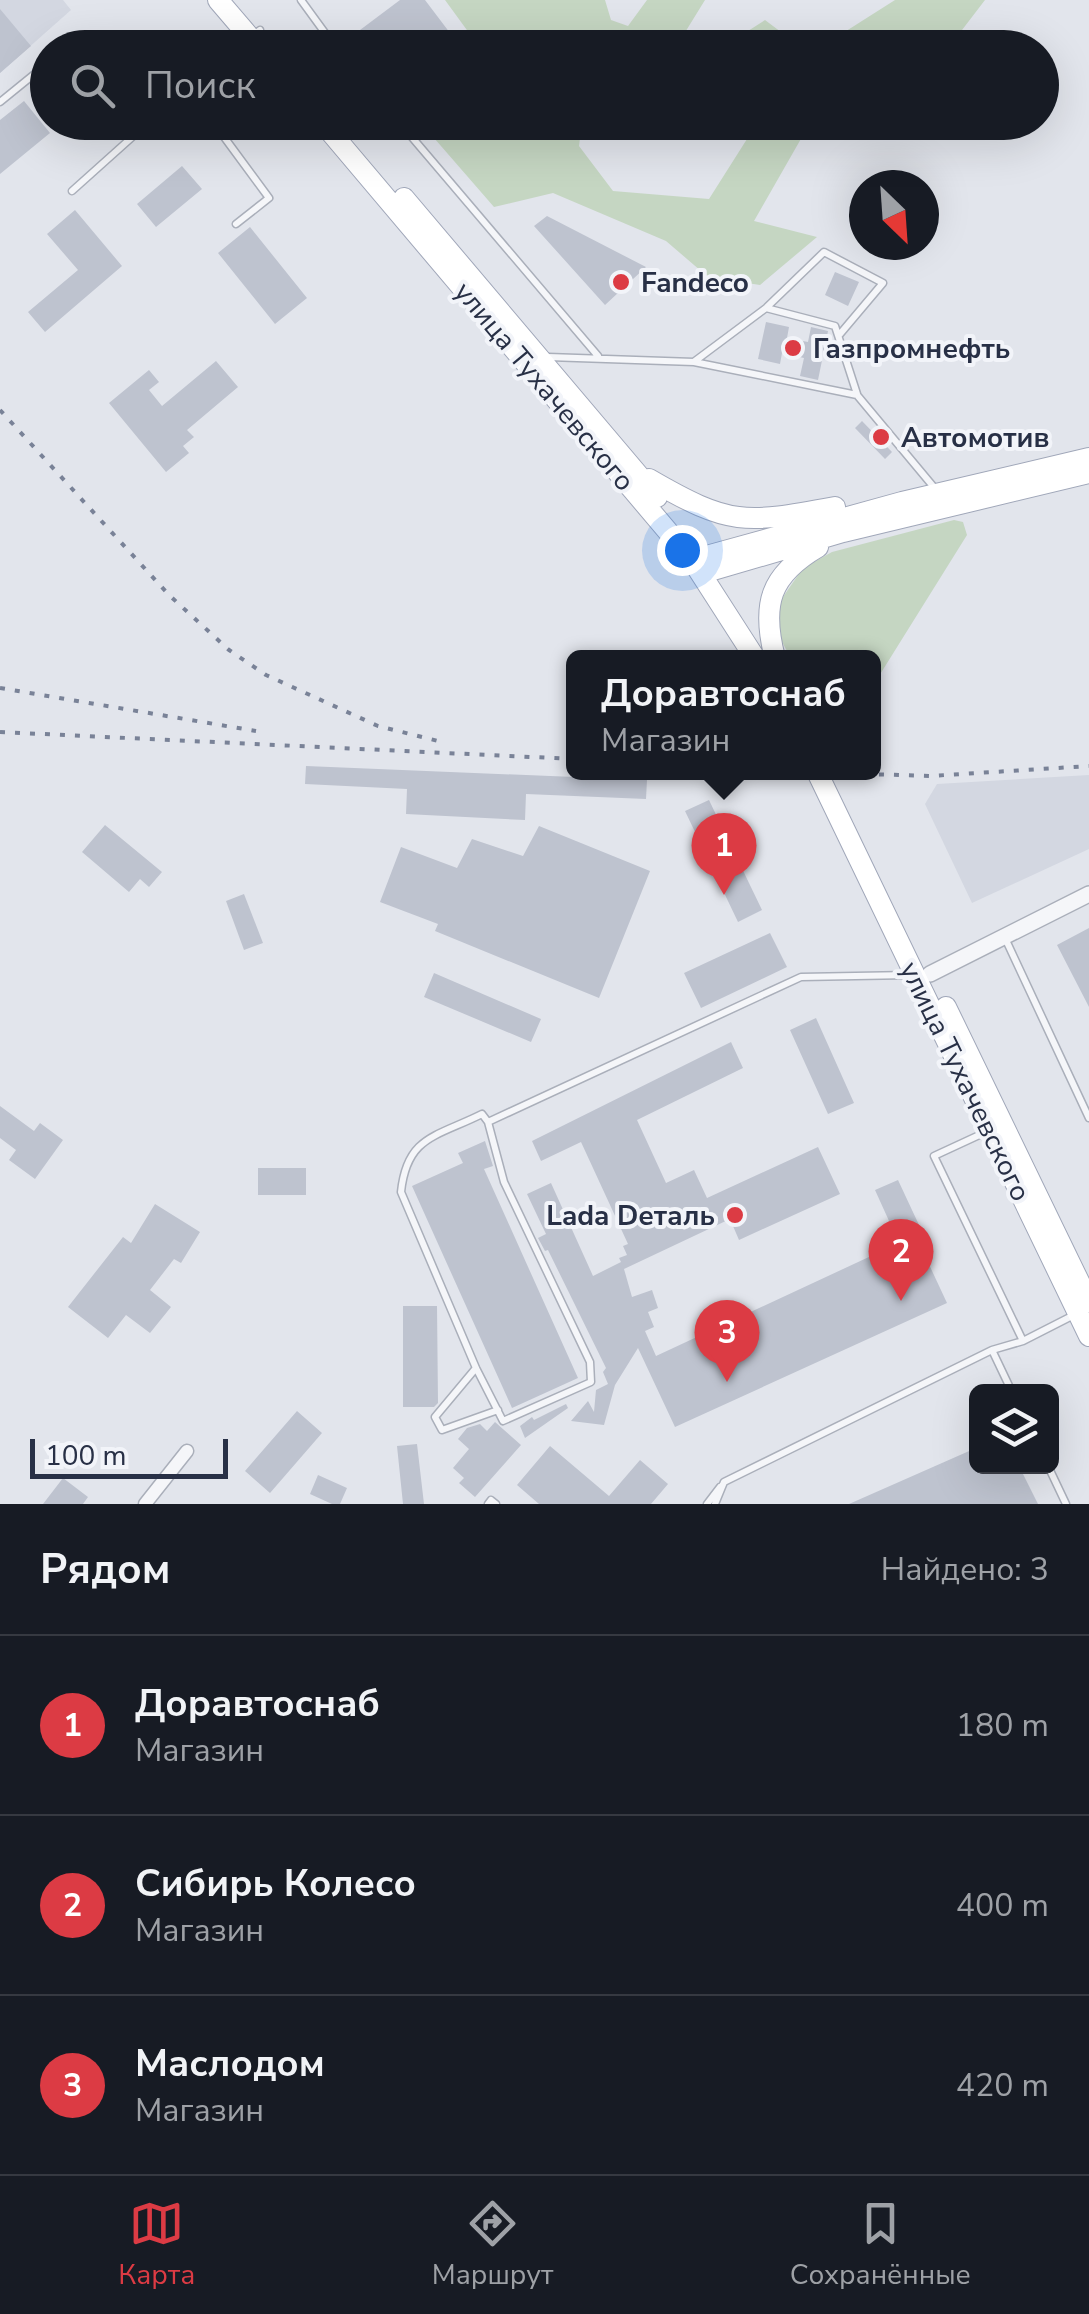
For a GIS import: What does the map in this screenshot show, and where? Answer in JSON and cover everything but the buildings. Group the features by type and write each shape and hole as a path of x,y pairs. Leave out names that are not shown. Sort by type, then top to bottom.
{"main road":[{"path":"218,0 242,30"},
{"path":"234,0 246,30"},
{"name":"улица Тухачевского","path":"338,140 704,564 751,650"},
{"name":"улица Тухачевского","path":"354,140 636,472 766,650"},
{"path":"704,564 902,502 1089,458"},
{"path":"636,472 700,508 744,520 902,502"},
{"path":"704,564 1089,472"},
{"path":"771,650 768,606 775,586 800,558 843,532"},
{"name":"улица Тухачевского","path":"821,780 922,974 1085,1308 1089,1336"},
{"name":"улица Тухачевского","path":"834,780 922,974"}],"street":[{"path":"922,974 1089,894"},
{"path":"146,1504 187,1451"}],"lane":[{"path":"302,0 322,30"},
{"path":"0,102 30,78"},
{"path":"72,191 130,140"},
{"path":"226,140 269,198 236,224"},
{"path":"415,140 598,357"},
{"path":"694,362 766,308 824,252 883,283 839,335"},
{"path":"766,308 835,326 857,395 939,493"},
{"path":"542,358 694,362 857,395"},
{"path":"1004,937 1089,1118"},
{"path":"488,1122 801,977 922,974"},
{"path":"482,1114 488,1122 504,1182 590,1362 591,1382 504,1421 476,1368 400,1192 404,1165 413,1148 482,1114"},
{"path":"997,1127 934,1156 1023,1341"},
{"path":"707,1504 724,1482 1085,1308"},
{"path":"992,1350 1008,1384"},
{"path":"476,1368 436,1417 442,1430 498,1410"},
{"path":"1052,1474 1066,1504"},
{"path":"716,1504 724,1482"},
{"path":"488,1504 491,1500 496,1504"}],"shaded area":[{"path":"0,0 63,0 71,10 48,30 30,30 30,46 0,73"},
{"path":"1089,775 1089,849 972,903 925,804 937,784"}],"green space":[{"path":"445,0 605,0 611,20 628,26 647,0 705,0 686,30 467,30"},
{"path":"895,0 985,0 962,30 848,30"},
{"path":"765,20 778,30 749,30"},
{"path":"436,140 580,140 579,146 613,191 709,199 746,140 800,140 754,221 817,237 760,285 708,277 666,241 553,193 494,207"},
{"path":"954,520 963,522 967,535 881,673 881,650 786,650 775,628 776,607 803,568 832,552"}],"railway":[{"path":"0,410 169,595 229,650 266,675 378,726 438,741"},
{"path":"0,688 256,731"},
{"path":"0,732 566,759"},
{"path":"881,774 930,776 1089,766"}],"place":[{"name":"Fandeco","path":"621,282"},
{"name":"Газпромнефть","path":"793,348"},
{"name":"Автомотив","path":"881,437"},
{"name":"Доравтоснаб","path":"724,895"},
{"name":"Lada Dеталь","path":"735,1215"},
{"name":"Сибирь Колесо","path":"901,1301"},
{"name":"Маслодом","path":"727,1382"}]}
